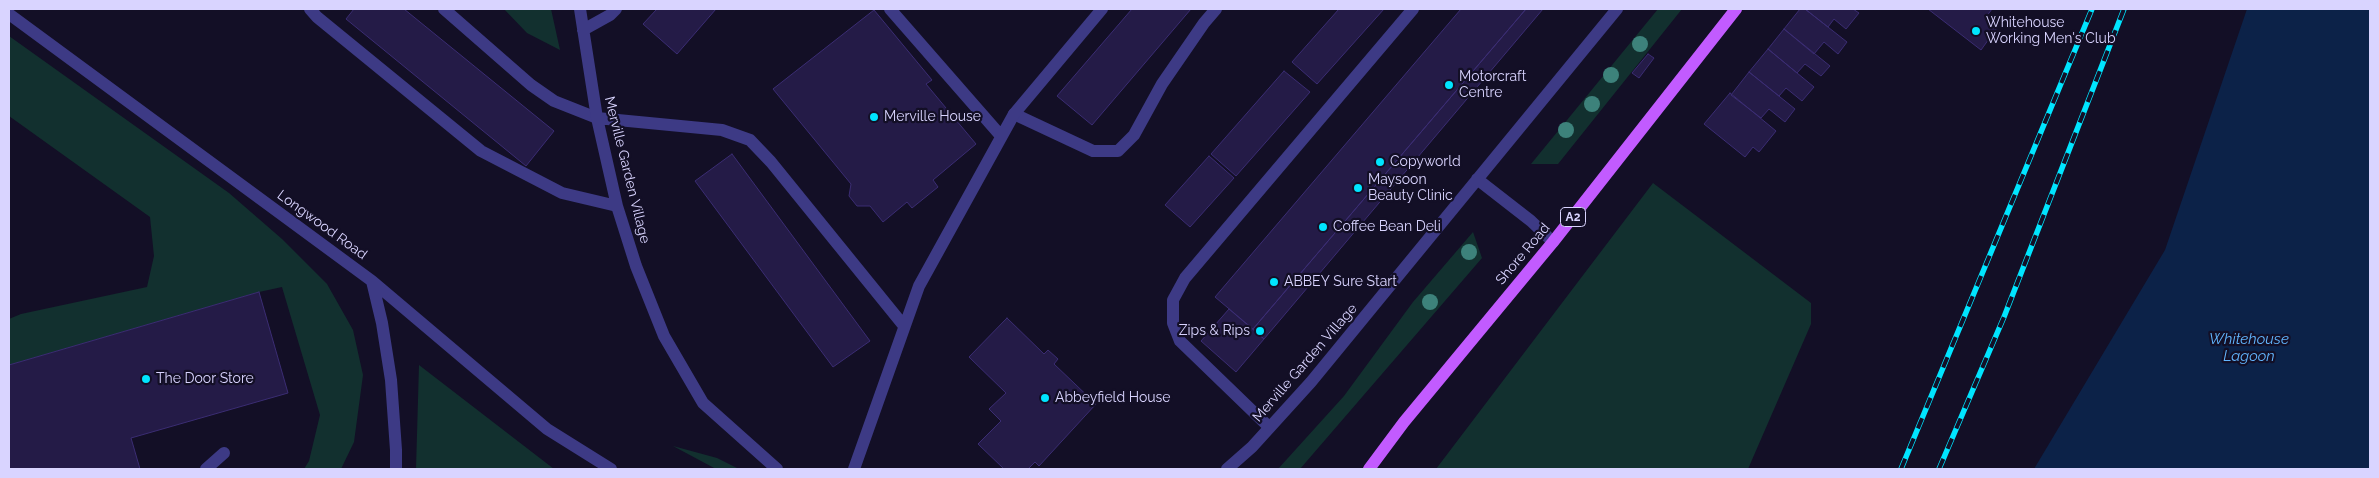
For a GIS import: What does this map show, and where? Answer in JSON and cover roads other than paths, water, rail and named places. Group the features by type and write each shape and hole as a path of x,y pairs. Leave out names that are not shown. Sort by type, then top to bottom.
{"main road":[{"name":"Shore Road","path":"1369,469 1422,399 1553,242 1736,9"}],"street":[{"path":"310,9 324,23 481,151 562,193 618,206"},
{"path":"444,9 531,85 554,100 597,118 722,130 750,140 771,162 904,326"},
{"name":"Merville Garden Village","path":"580,9 597,118 618,206 636,266 664,336 703,402 777,469"},
{"path":"583,30 616,9"},
{"path":"890,9 1001,136"},
{"path":"854,469 918,286 1014,114 1102,9"},
{"path":"1014,114 1093,151 1118,151 1134,135 1162,84 1204,23 1216,9"},
{"path":"1269,427 1180,341 1173,323 1173,300 1185,278 1412,9"},
{"name":"Merville Garden Village","path":"1227,469 1252,447 1311,382 1617,9"},
{"name":"Longwood Road","path":"9,14 372,281 547,429 610,469"},
{"path":"1477,178 1531,221 1553,242"},
{"path":"372,281 392,380 396,469"},
{"path":"206,469 224,453"}],"water":[{"name":"Whitehouse Lagoon","path":"2247,9 2370,9 2370,469 2034,469 2165,250"}],"railway":[{"path":"1901,469 2092,9"},
{"path":"1939,469 2004,317 2124,9"}],"place":[{"name":"Whitehouse Working Men's Club","path":"1976,31"},
{"name":"Motorcraft Centre","path":"1449,85"},
{"name":"Merville House","path":"874,117"},
{"name":"Copyworld","path":"1380,162"},
{"name":"Maysoon Beauty Clinic","path":"1358,188"},
{"name":"Coffee Bean Deli","path":"1323,227"},
{"name":"ABBEY Sure Start","path":"1274,282"},
{"name":"Zips & Rips","path":"1260,331"},
{"name":"The Door Store","path":"146,379"},
{"name":"Abbeyfield House","path":"1045,398"}]}
